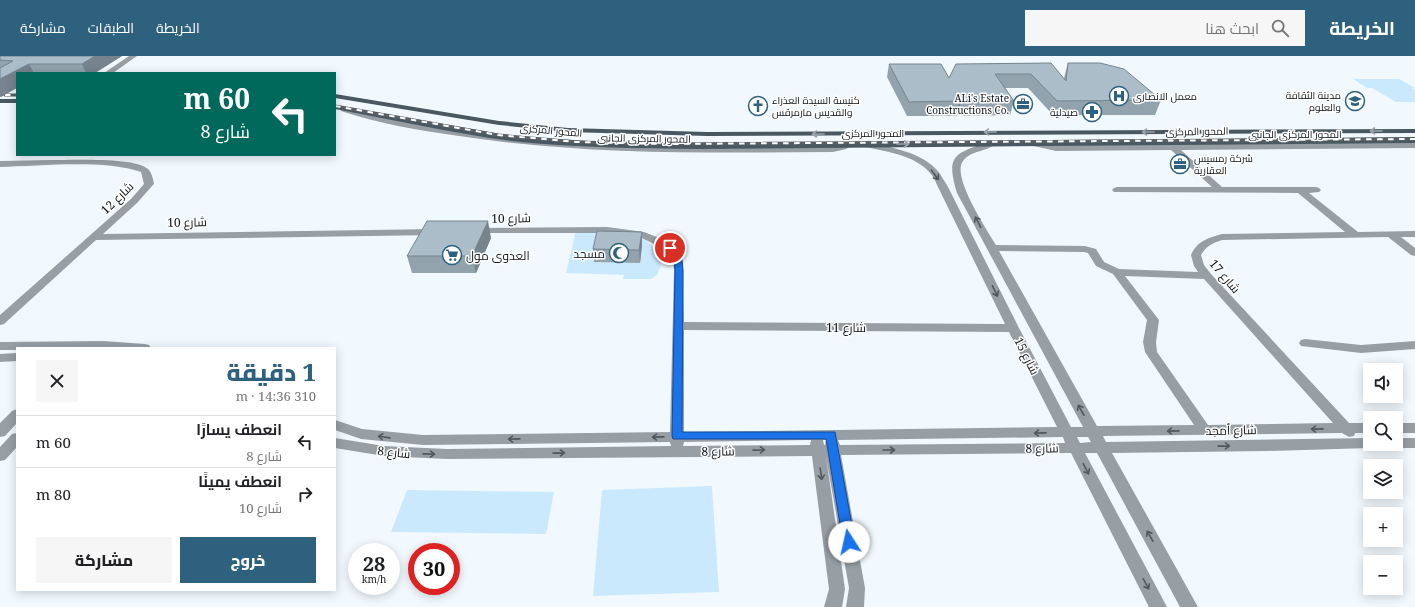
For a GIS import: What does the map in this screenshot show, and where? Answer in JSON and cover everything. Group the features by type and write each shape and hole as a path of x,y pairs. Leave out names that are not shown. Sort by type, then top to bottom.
{"main road":[{"name":"المحور المركزى","path":"336,96 481,120 554,130 707,134 1012,130 1095,132 1415,131"},
{"path":"0,101 16,101"},
{"path":"1095,132 1104,136 1107,143"},
{"name":"المحور المركزى","path":"850,144 1415,140"}],"street":[{"path":"110,72 134,56"},
{"name":"المحور المركزى الجانبى","path":"339,108 362,116 478,138 540,145 641,149 754,150 833,149 843,148 850,144"},
{"name":"المحور المركزى الجانبى","path":"1032,143 1056,148 1415,145"},
{"name":"شارع 15","path":"863,144 906,155 917,160 934,172 944,187 1013,328 1158,607"},
{"name":"شارع 15","path":"991,144 975,149 963,156 957,162 956,168 962,193 1189,607"},
{"path":"1172,146 1220,190"},
{"name":"شارع 12","path":"0,164 106,163 134,166 144,170 148,176 148,184 143,192 0,321"},
{"path":"1117,190 1316,190"},
{"path":"1300,190 1354,234"},
{"name":"شارع 10","path":"466,231 607,230 644,235 670,248 678,258 677,451"},
{"name":"شارع 10","path":"94,237 444,232"},
{"path":"1390,234 1415,254"},
{"name":"شارع 17","path":"1363,443 1346,428 1207,276 1199,266 1196,255 1200,246 1209,240 1222,237 1415,234"},
{"path":"991,248 1085,249 1092,251 1100,264 1117,272 1207,276"},
{"path":"1117,272 1153,320 1154,326 1148,340 1151,352 1205,431"},
{"name":"شارع 11","path":"678,326 1013,328"},
{"path":"1305,343 1361,349 1415,345"},
{"path":"0,346 123,347"},
{"path":"0,358 16,357"},
{"path":"0,432 16,415"},
{"name":"شارع 8","path":"336,425 361,434 423,440 677,436 825,443 1101,448"},
{"name":"شارع أمجد","path":"1093,432 1363,428"},
{"path":"1403,428 1415,428"},
{"name":"شارع 8","path":"336,442 384,452 415,454 677,451 825,443 1093,432"},
{"path":"0,456 16,439"},
{"path":"825,443 837,589 834,607"},
{"path":"825,443 857,588 855,607"},
{"path":"1403,443 1415,443"},
{"name":"شارع أمجد","path":"1101,448 1363,444"}],"shaded area":[{"path":"1353,79 1399,79 1415,88 1412,88 1415,90 1415,102 1396,102 1372,88 1367,88"},
{"path":"576,230 643,237 656,249 661,266 657,275 651,279 623,279 624,275 566,273"},
{"path":"712,486 719,592 593,596 602,490"},
{"path":"407,490 554,492 546,534 391,532"}],"building":[{"path":"0,56 95,56 82,64 29,64 0,79 0,68 13,61 0,60"},
{"path":"1051,63 1066,81 1068,63 1100,63 1124,69 1161,100 1057,101 1031,74 995,74 1014,101 966,102 961,100 909,102 889,64 941,64 949,78 956,64"},
{"path":"427,221 488,221 472,256 407,256"},
{"path":"597,231 642,232 639,250 593,249"}],"railway":[{"path":"5,95 16,95"},
{"path":"336,106 498,135 577,142 665,144 1415,139"}],"place":[{"name":"معمل الانصارى","path":"1119,96"},
{"name":"مدينة الثقافة والعلوم","path":"1355,101"},
{"name":"ALi's Estate Constructions Co.","path":"1023,104"},
{"name":"كنيسة السيدة العذراء والقديس مارمرقس","path":"758,106"},
{"name":"صيدلية","path":"1092,112"},
{"name":"شركة رمسيس العقارية","path":"1180,164"},
{"name":"مسجد","path":"619,253"},
{"name":"العدوى مول","path":"452,255"}],"route":[{"path":"670,248 678,258 679,270 677,436 831,435 849,542"}]}
